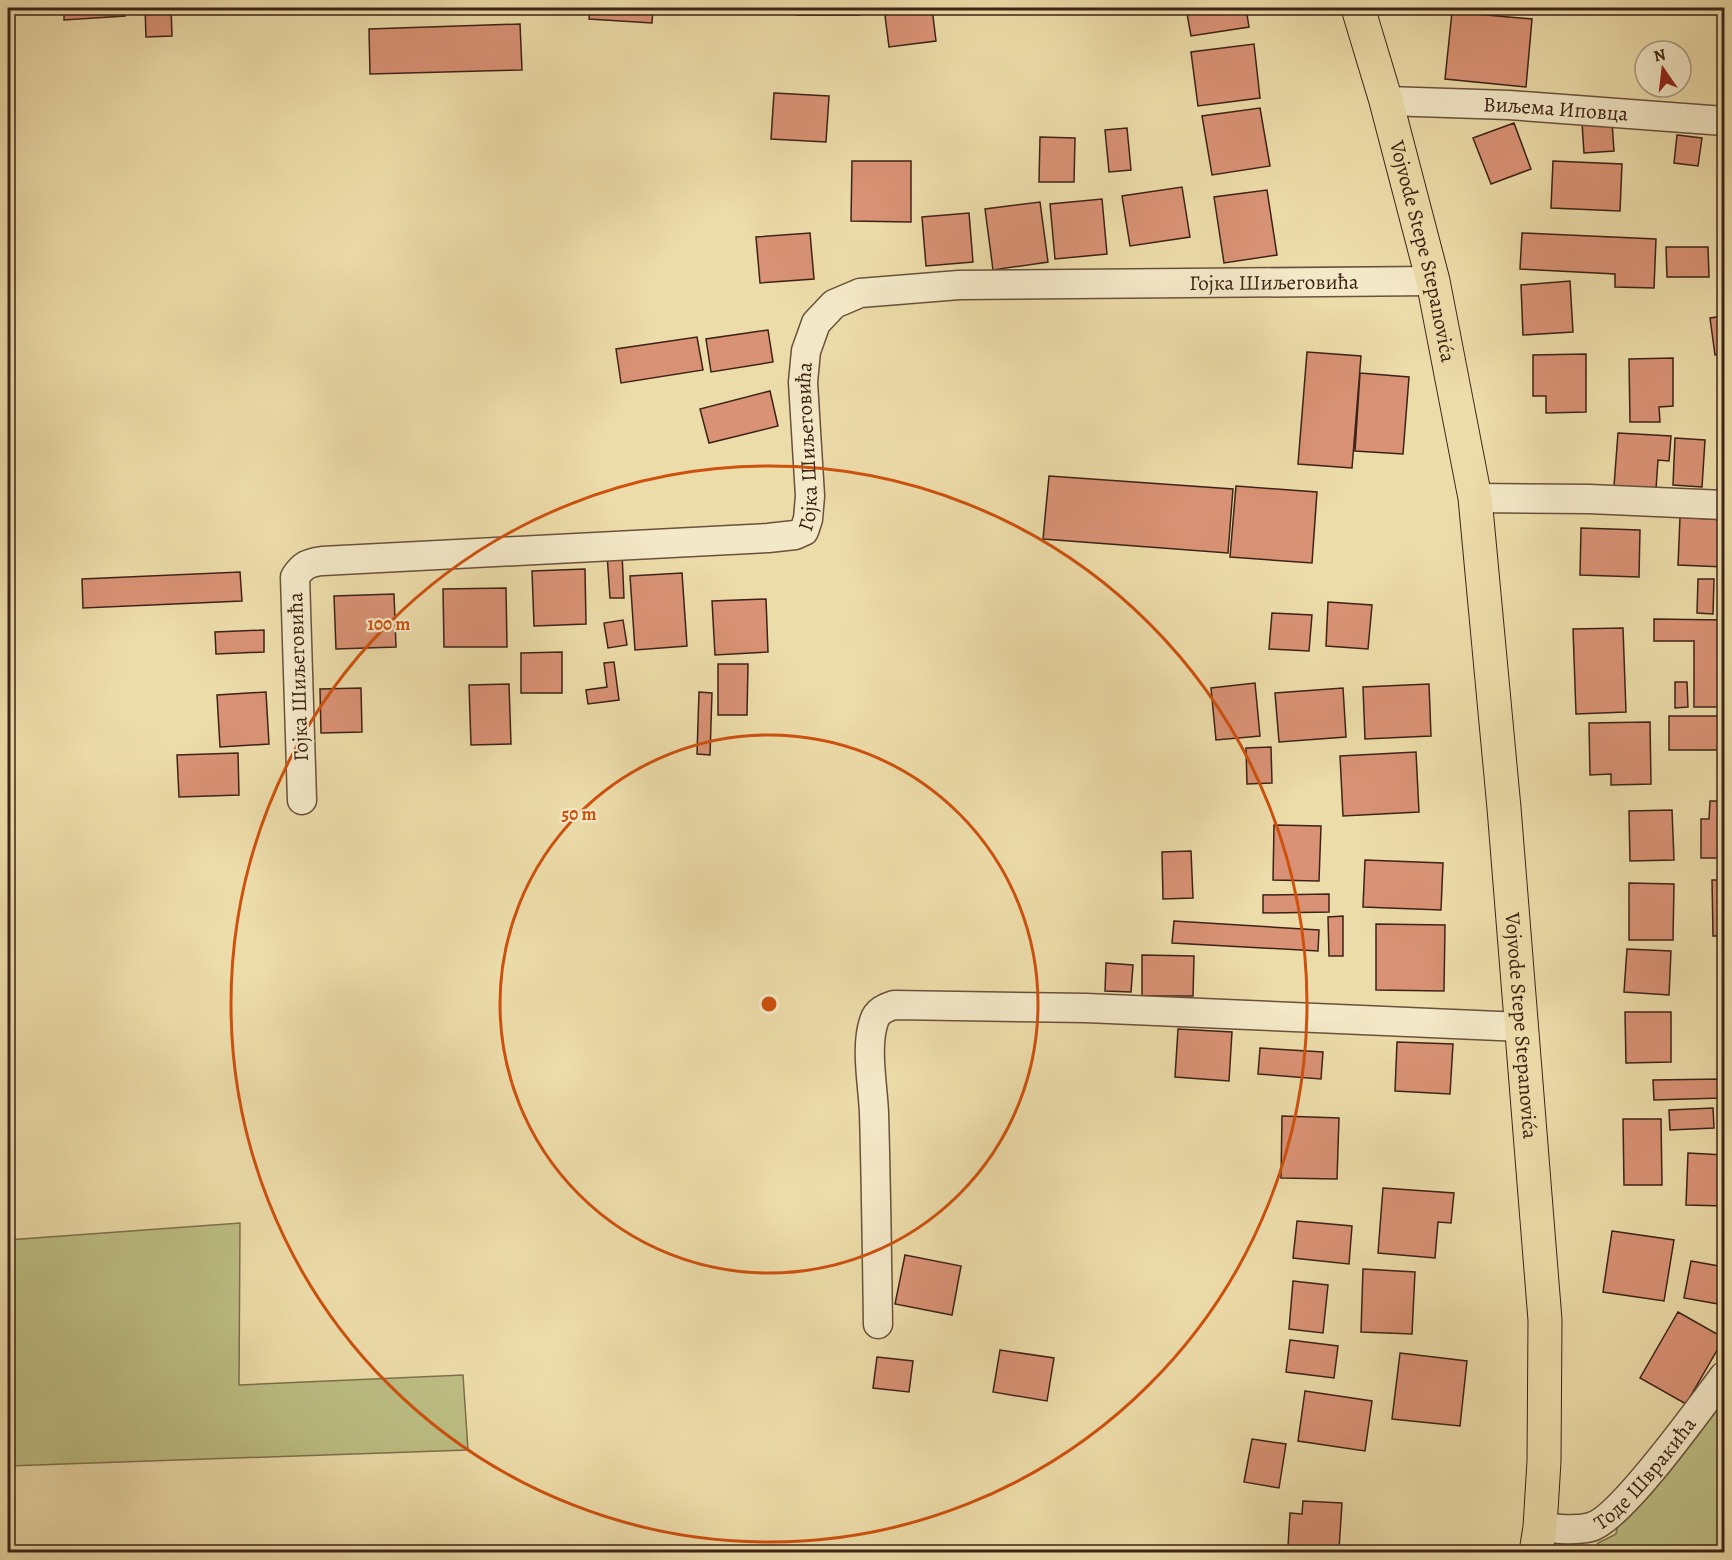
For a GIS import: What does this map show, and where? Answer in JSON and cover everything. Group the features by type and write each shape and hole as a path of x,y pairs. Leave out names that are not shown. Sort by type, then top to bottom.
{"main road":[{"name":"Vojvode Stepe Stepanovića","path":"1358,8 1386,101 1433,281 1474,498 1503,796 1545,1320 1544,1461 1538,1540"}],"street":[{"name":"Виљема Иповца","path":"1386,101 1509,105 1725,121"},
{"name":"Гојка Шиљеговића","path":"302,800 295,577 300,569 307,563 322,561 768,537 795,535 804,531 808,519 810,496 803,382 806,351 816,323 834,304 861,293 959,285 1433,281"},
{"path":"1474,498 1589,499 1725,505"},
{"path":"878,1324 871,1054 873,1022 885,1008 894,1005 1086,1008 1522,1027"},
{"name":"Тоде Швракића","path":"1538,1540 1559,1530 1591,1527 1603,1521 1653,1468 1725,1376"}],"green space":[{"path":"240,1223 239,1385 463,1375 468,1450 8,1466 8,1240"},
{"path":"1724,1390 1724,1552 1592,1552 1598,1543 1616,1534 1621,1505"}],"building":[{"path":"64,8 125,8 125,16 64,20"},
{"path":"145,8 171,8 172,36 146,37"},
{"path":"180,8 251,8 251,9 181,13"},
{"path":"590,8 653,8 652,23 589,19"},
{"path":"796,8 860,8 860,15 796,15"},
{"path":"884,8 932,8 936,41 889,47"},
{"path":"1186,8 1246,8 1249,27 1191,36"},
{"path":"1452,12 1532,19 1526,87 1445,79"},
{"path":"520,24 522,70 370,74 369,29"},
{"path":"1254,44 1260,98 1198,106 1191,52"},
{"path":"774,93 829,96 826,142 771,139"},
{"path":"1260,108 1270,166 1212,175 1202,116"},
{"path":"1612,122 1614,151 1584,153 1582,123"},
{"path":"1514,123 1531,169 1491,184 1473,138"},
{"path":"1127,128 1131,170 1109,172 1105,130"},
{"path":"1677,135 1702,138 1698,166 1674,163"},
{"path":"1040,137 1075,138 1074,182 1039,182"},
{"path":"852,161 911,161 911,222 851,221"},
{"path":"1553,161 1622,164 1620,211 1551,208"},
{"path":"1182,187 1190,237 1130,246 1122,196"},
{"path":"1267,190 1277,255 1224,263 1214,197"},
{"path":"1102,199 1107,254 1055,259 1050,204"},
{"path":"1040,202 1048,262 993,270 985,209"},
{"path":"969,213 973,262 926,266 922,217"},
{"path":"810,233 814,279 760,283 756,237"},
{"path":"1522,233 1656,239 1654,288 1615,287 1615,274 1520,269"},
{"path":"1666,247 1708,247 1709,277 1667,277"},
{"path":"1570,281 1573,332 1523,335 1521,285"},
{"path":"1724,316 1724,354 1715,355 1710,318"},
{"path":"768,330 773,362 711,372 706,339"},
{"path":"697,337 703,370 621,383 616,349"},
{"path":"1307,352 1361,356 1352,468 1298,464"},
{"path":"1586,354 1586,412 1546,413 1546,396 1533,396 1533,355"},
{"path":"1673,358 1673,406 1659,407 1660,422 1630,422 1629,359"},
{"path":"1360,373 1409,377 1403,454 1355,451"},
{"path":"770,391 778,426 709,443 700,409"},
{"path":"1618,433 1671,436 1669,461 1658,460 1656,489 1614,486"},
{"path":"1675,438 1705,440 1702,487 1673,485"},
{"path":"1049,476 1233,489 1228,553 1043,539"},
{"path":"1236,486 1317,492 1312,563 1230,557"},
{"path":"1680,517 1724,520 1724,567 1678,565"},
{"path":"1581,528 1640,530 1639,577 1580,575"},
{"path":"622,553 624,598 610,598 607,554"},
{"path":"585,569 586,624 534,626 532,571"},
{"path":"240,572 242,601 83,608 82,579"},
{"path":"682,573 687,646 635,650 630,576"},
{"path":"1698,579 1714,579 1713,614 1697,613"},
{"path":"506,588 507,647 444,647 443,589"},
{"path":"394,594 396,647 336,649 334,596"},
{"path":"766,599 768,652 715,655 712,601"},
{"path":"1328,602 1372,605 1368,649 1326,646"},
{"path":"1272,613 1312,615 1309,651 1269,649"},
{"path":"1654,619 1723,620 1723,707 1694,707 1694,641 1654,641"},
{"path":"623,620 627,645 608,648 604,623"},
{"path":"1623,628 1626,712 1576,714 1573,629"},
{"path":"264,630 264,652 216,654 215,632"},
{"path":"562,652 562,693 521,693 521,653"},
{"path":"614,662 619,700 588,704 586,690 607,687 604,663"},
{"path":"718,664 748,664 747,715 718,715"},
{"path":"1675,682 1687,682 1688,707 1675,708"},
{"path":"1255,683 1260,736 1216,740 1211,688"},
{"path":"509,684 511,744 471,745 469,685"},
{"path":"1429,684 1431,736 1365,739 1363,687"},
{"path":"361,688 362,732 321,733 320,689"},
{"path":"1343,688 1346,737 1279,742 1275,693"},
{"path":"266,692 269,744 220,747 217,695"},
{"path":"699,692 712,693 710,755 697,754"},
{"path":"1669,716 1721,716 1721,750 1669,750"},
{"path":"1650,722 1651,784 1611,785 1611,774 1590,775 1589,723"},
{"path":"1271,747 1272,783 1247,784 1246,748"},
{"path":"1416,752 1419,812 1343,816 1340,756"},
{"path":"238,753 239,795 179,797 177,755"},
{"path":"1710,801 1724,801 1724,858 1701,858 1701,819 1709,819"},
{"path":"1672,810 1674,860 1630,861 1629,811"},
{"path":"1274,825 1321,826 1319,881 1273,880"},
{"path":"1191,851 1193,898 1163,899 1162,852"},
{"path":"1365,860 1443,863 1441,910 1363,907"},
{"path":"1712,880 1724,880 1724,936 1713,936"},
{"path":"1629,883 1674,884 1673,940 1629,940"},
{"path":"1329,894 1329,912 1263,913 1263,895"},
{"path":"1343,916 1343,956 1329,956 1328,917"},
{"path":"1174,921 1319,930 1318,951 1172,943"},
{"path":"1376,924 1445,925 1444,991 1376,990"},
{"path":"1627,949 1671,951 1669,995 1624,992"},
{"path":"1142,955 1194,956 1193,996 1142,996"},
{"path":"1106,963 1133,965 1131,992 1105,991"},
{"path":"1625,1012 1671,1012 1671,1062 1626,1063"},
{"path":"1178,1029 1232,1032 1229,1081 1175,1077"},
{"path":"1397,1042 1453,1044 1450,1094 1395,1091"},
{"path":"1260,1048 1323,1052 1321,1079 1258,1074"},
{"path":"1721,1079 1721,1098 1654,1100 1653,1080"},
{"path":"1713,1108 1714,1128 1670,1130 1669,1110"},
{"path":"1282,1116 1339,1118 1337,1179 1281,1178"},
{"path":"1623,1119 1661,1119 1662,1185 1624,1185"},
{"path":"1688,1153 1724,1155 1724,1206 1686,1205"},
{"path":"1383,1188 1454,1193 1451,1223 1438,1222 1435,1258 1378,1253"},
{"path":"1297,1221 1352,1226 1349,1264 1293,1258"},
{"path":"1612,1231 1674,1240 1664,1301 1603,1292"},
{"path":"905,1255 961,1266 952,1315 895,1304"},
{"path":"1691,1261 1724,1267 1724,1305 1684,1298"},
{"path":"1363,1269 1415,1272 1412,1334 1361,1332"},
{"path":"1293,1281 1328,1285 1323,1333 1289,1329"},
{"path":"1678,1312 1724,1338 1686,1404 1640,1378"},
{"path":"1290,1340 1338,1346 1334,1378 1286,1372"},
{"path":"1000,1350 1054,1358 1047,1401 993,1392"},
{"path":"1400,1353 1467,1361 1460,1426 1392,1419"},
{"path":"877,1357 913,1361 909,1392 873,1388"},
{"path":"1305,1391 1372,1401 1365,1451 1298,1441"},
{"path":"1252,1439 1286,1444 1279,1488 1244,1482"},
{"path":"1303,1501 1342,1503 1339,1549 1288,1546 1290,1513 1302,1514"}]}
